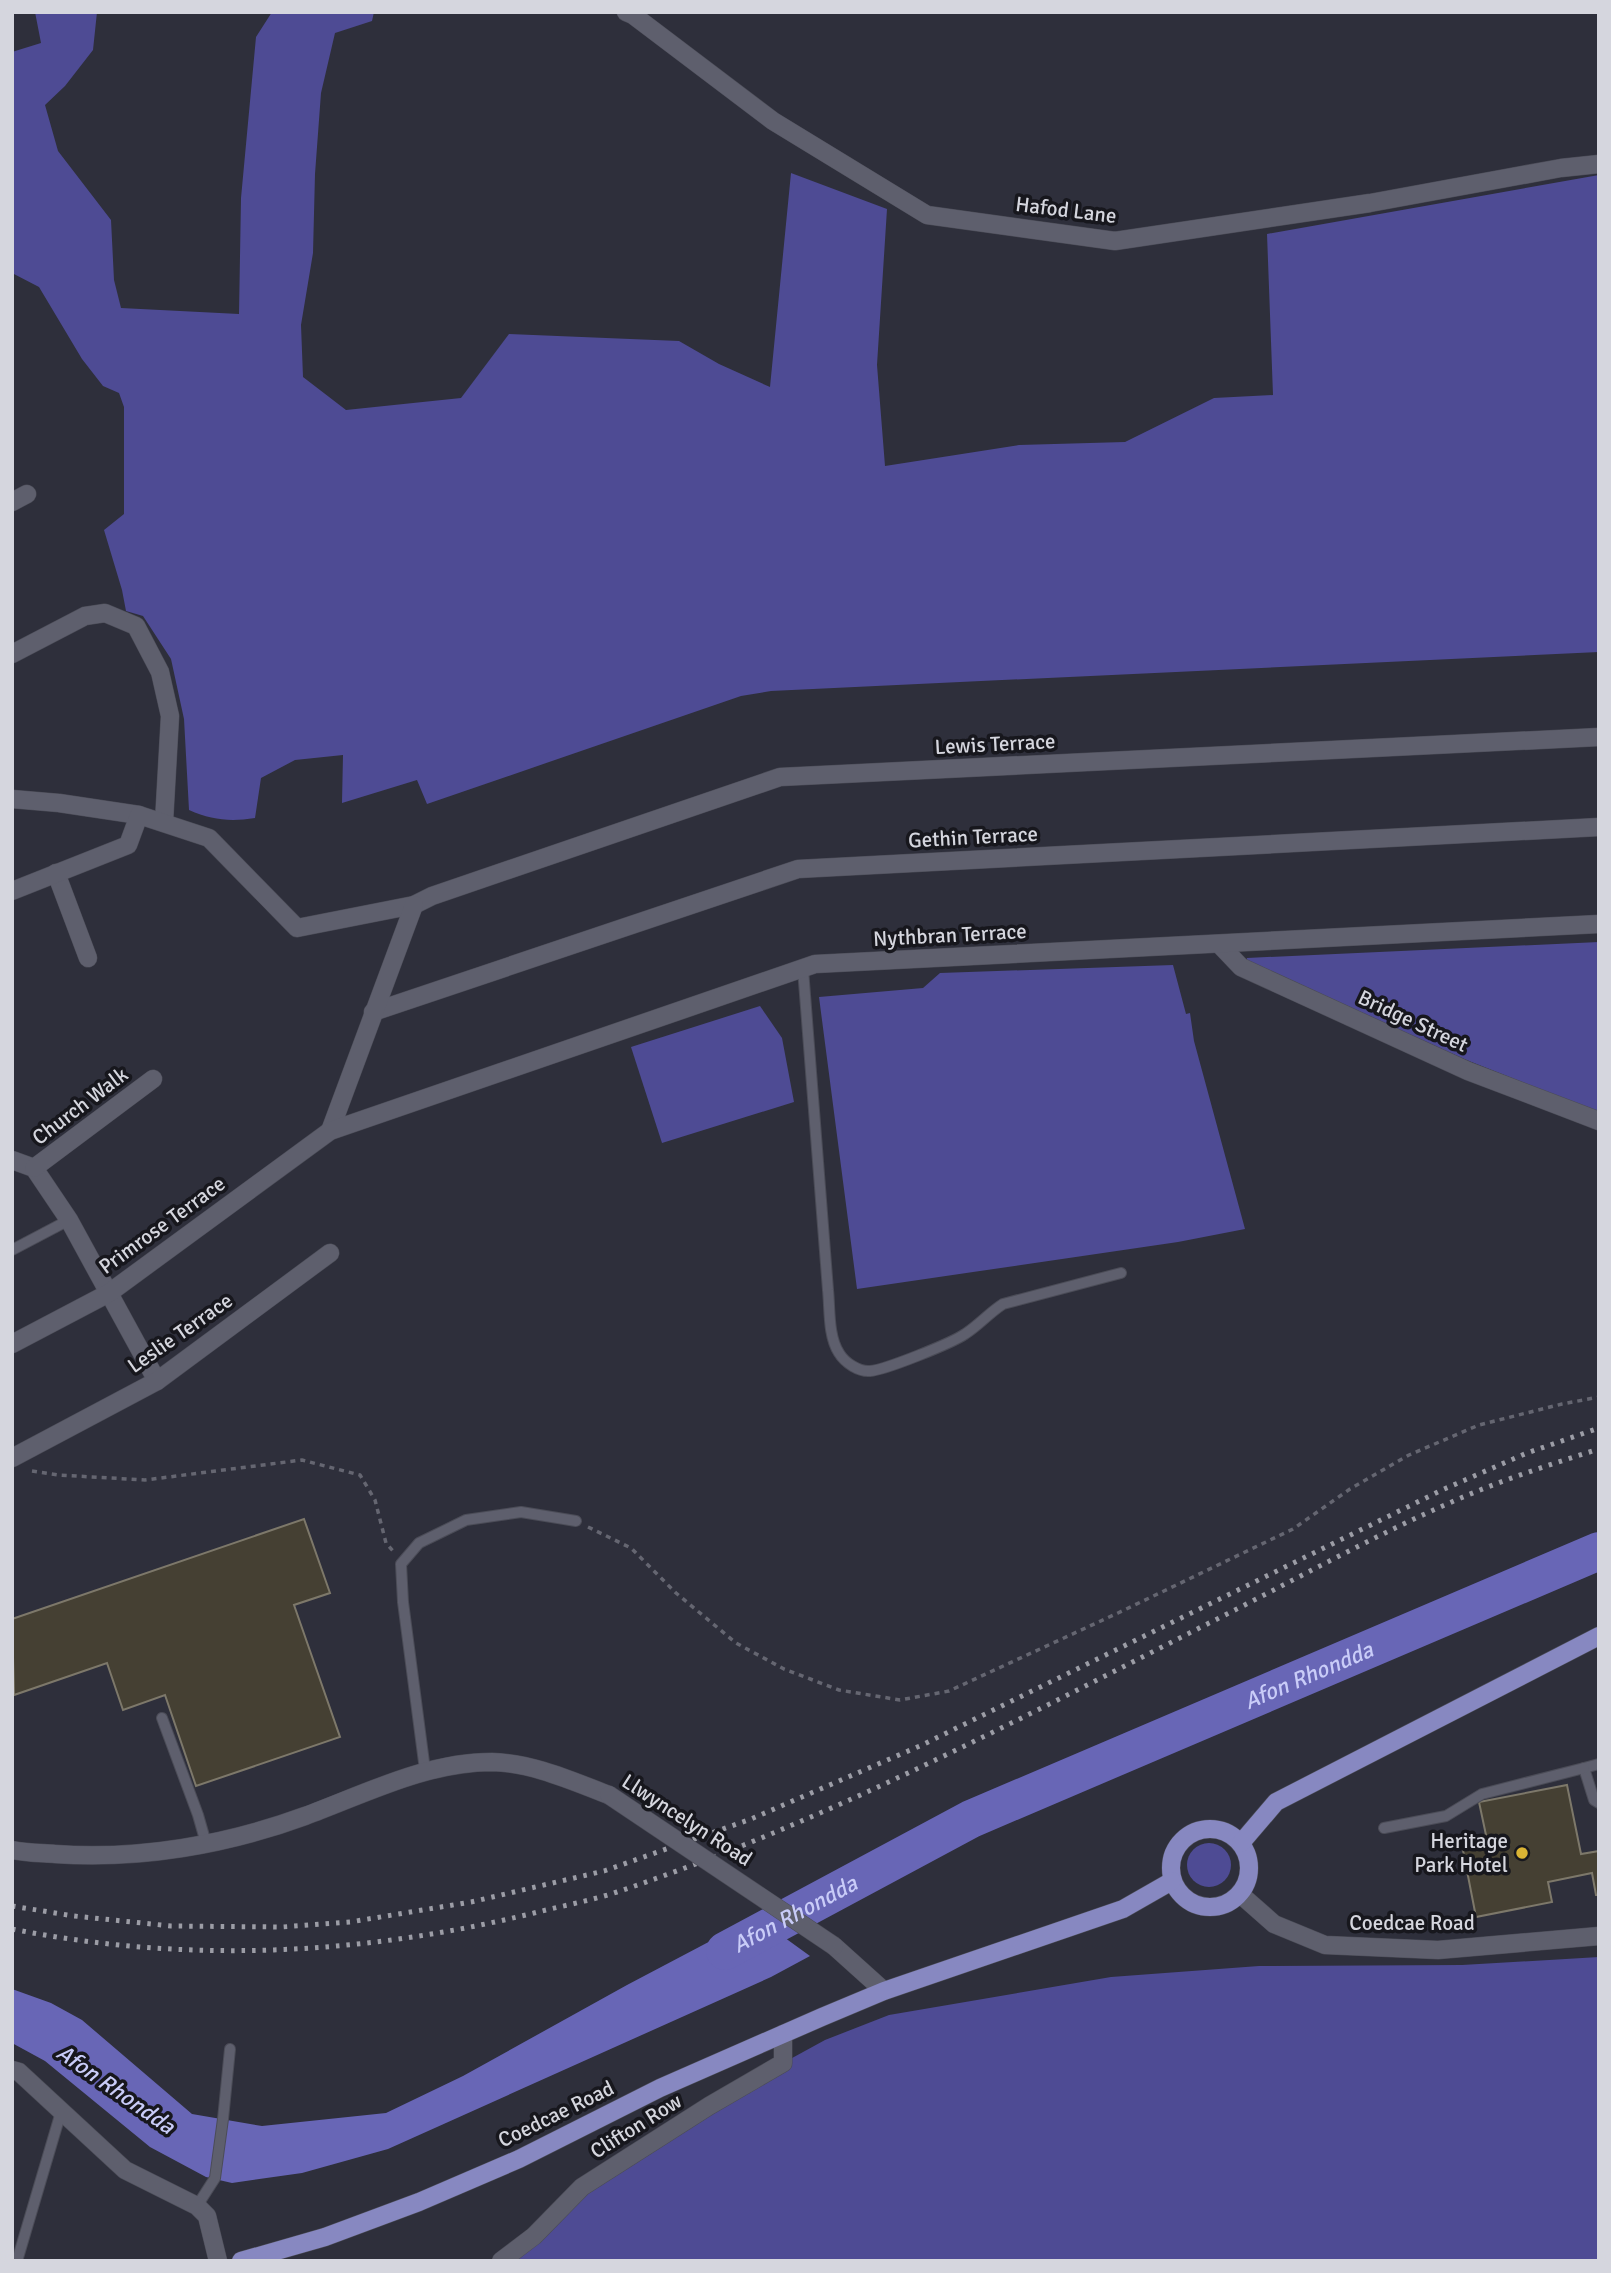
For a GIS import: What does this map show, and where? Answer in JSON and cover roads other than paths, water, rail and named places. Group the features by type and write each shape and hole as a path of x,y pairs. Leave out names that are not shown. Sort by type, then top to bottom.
{"main road":[{"path":"1241,1843 1276,1802 1599,1636"},
{"path":"1209,1828 1224,1831 1241,1843 1248,1856 1248,1879 1240,1894 1229,1903 1206,1908 1192,1904 1181,1895 1172,1881 1170,1867 1175,1850 1183,1839 1196,1831 1209,1828"},
{"path":"884,1991 1123,1909 1172,1881"},
{"name":"Coedcae Road","path":"241,2261 325,2237 419,2202 519,2159 660,2088 884,1991"}],"street":[{"name":"Hafod Lane","path":"626,12 634,15 773,121 927,215 1115,241 1370,203 1599,164"},
{"path":"12,654 85,616 105,613 136,626 160,672 170,716 164,822 139,815 12,799"},
{"name":"Lewis Terrace","path":"164,822 209,838 297,928 414,905 432,895 780,777 1599,737"},
{"path":"12,891 128,845 139,815"},
{"name":"Gethin Terrace","path":"373,1012 798,869 1599,827"},
{"path":"57,873 88,958"},
{"path":"330,1130 414,905"},
{"name":"Nythbran Terrace","path":"330,1130 815,964 1599,925"},
{"name":"Bridge Street","path":"1219,944 1241,967 1468,1071 1599,1121"},
{"name":"Church Walk","path":"34,1168 153,1079"},
{"name":"Primrose Terrace","path":"12,1344 109,1293 330,1130"},
{"path":"12,1160 34,1168 69,1220 157,1381"},
{"name":"Leslie Terrace","path":"18,1464 157,1381 330,1253"},
{"name":"Llwyncelyn Road","path":"12,1850 77,1856 153,1853 232,1838 302,1817 425,1770 492,1762 537,1769 610,1795 834,1946 884,1991"},
{"name":"Coedcae Road","path":"1240,1894 1274,1924 1325,1945 1438,1950 1599,1936"},
{"name":"Clifton Row","path":"501,2261 534,2236 582,2187 709,2106 783,2063 783,2034"},
{"path":"12,2070 19,2073 125,2170 197,2206 207,2216 218,2261"}],"lane":[{"path":"803,969 828,1290 834,1339 839,1353 847,1361 857,1369 868,1372 886,1368 965,1335 989,1312 1003,1304 1121,1273"},
{"path":"12,1250 69,1220"},
{"path":"425,1770 402,1602 401,1564 419,1543 466,1520 521,1512 576,1521"},
{"path":"162,1718 206,1843"},
{"path":"1384,1828 1446,1816 1482,1794 1599,1764"},
{"path":"1584,1768 1594,1800 1599,1803"},
{"path":"197,2206 215,2178 230,2049"},
{"path":"17,2261 61,2112"}],"water":[{"path":"756,1917 810,1956 771,1977 388,2149 302,2173 232,2183 206,2177 150,2147 45,2061 12,2043 12,1989 51,2003 82,2020 192,2114 262,2126 386,2113 463,2076"}],"waterway":[{"name":"Afon Rhondda","path":"725,1951 971,1819 1599,1551"}],"railway":[{"path":"12,1906 74,1916 171,1926 282,1927 350,1922 471,1902 604,1871 751,1819 922,1745 1442,1490 1527,1453 1599,1428"},
{"path":"12,1929 143,1947 274,1950 404,1938 469,1927 607,1895 696,1864 850,1799 1002,1728 1419,1517 1503,1481 1599,1449"}],"place":[{"name":"Heritage Park Hotel","path":"1522,1853"}]}
